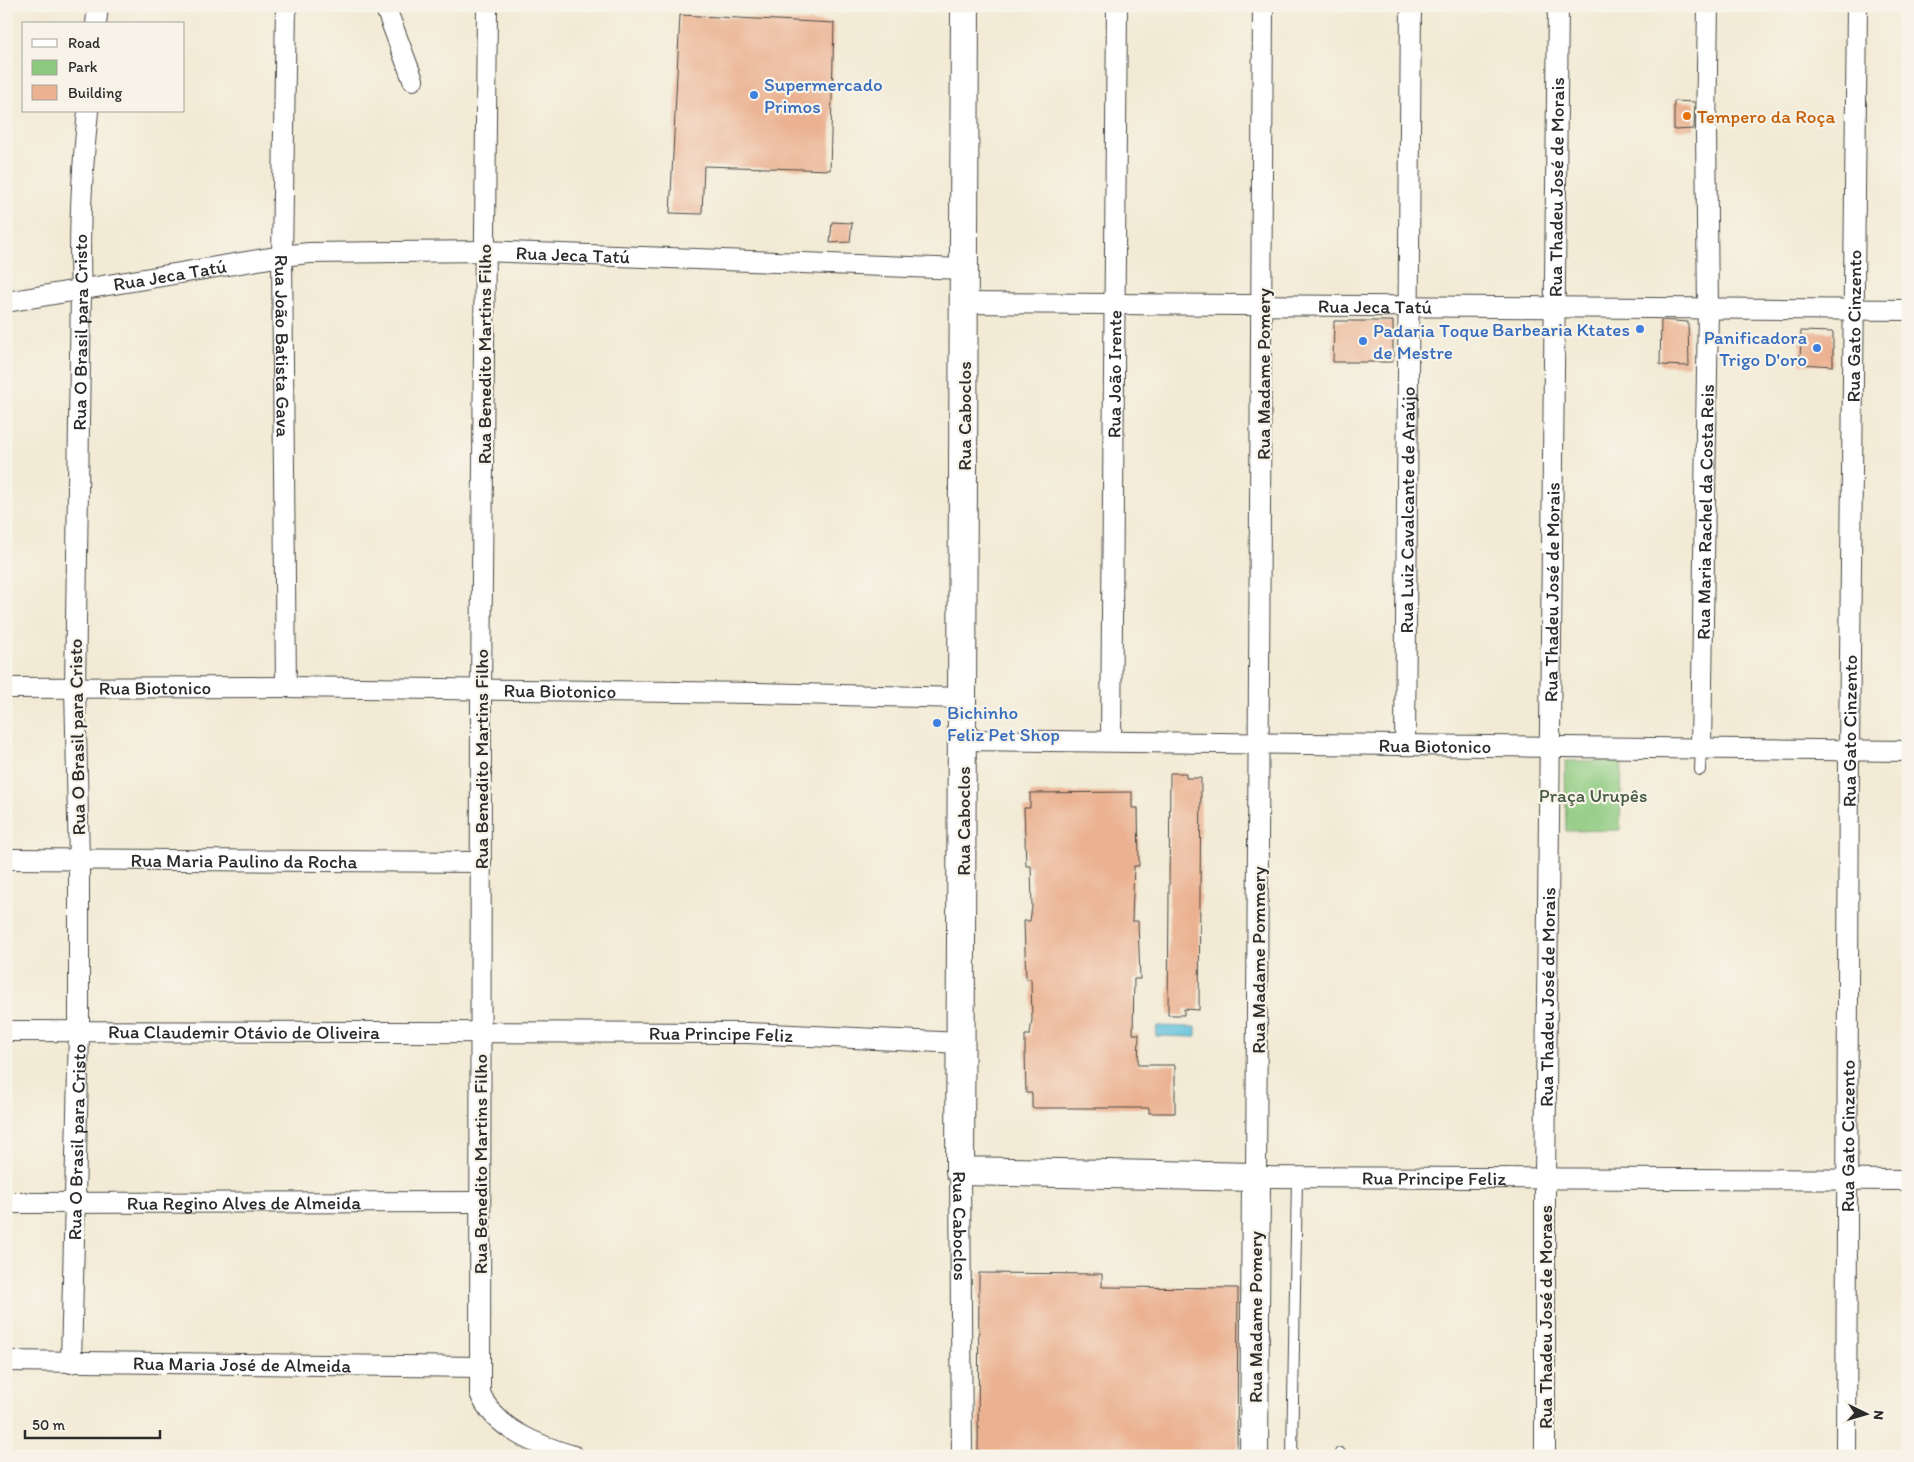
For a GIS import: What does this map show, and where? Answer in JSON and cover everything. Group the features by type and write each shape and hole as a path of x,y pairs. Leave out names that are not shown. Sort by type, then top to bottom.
{"street":[{"path":"96,22 98,6"},
{"name":"Rua João Batista Gava","path":"286,6 282,256 286,687"},
{"path":"385,6 414,80"},
{"name":"Rua Benedito Martins Filho","path":"488,6 484,251 478,1367 480,1393 484,1404 493,1416 516,1432 574,1456"},
{"name":"Rua Caboclos","path":"962,1456 960,1171 965,6"},
{"name":"Rua João Irente","path":"1111,740 1118,6"},
{"name":"Rua Madame Pomery","path":"1260,742 1264,6"},
{"name":"Rua Luiz Cavalcante de Araújo","path":"1405,745 1411,6"},
{"name":"Rua Thadeu José de Morais","path":"1545,1179 1558,6"},
{"name":"Rua Maria Rachel da Costa Reis","path":"1701,748 1708,308 1706,131 1708,6"},
{"name":"Rua Gato Cinzento","path":"1846,1456 1857,6"},
{"name":"Rua O Brasil para Cristo","path":"71,1363 80,1031 75,688 81,290 80,209 88,112"},
{"name":"Rua Jeca Tatú","path":"6,302 282,256 373,251 484,251 963,269"},
{"name":"Rua Jeca Tatú","path":"964,303 1908,310"},
{"name":"Rua Biotonico","path":"6,688 286,687 756,693 963,698"},
{"name":"Rua Biotonico","path":"963,740 1111,740 1908,751"},
{"name":"Rua Madame Pommery","path":"1256,1178 1260,742"},
{"name":"Rua Maria Paulino da Rocha","path":"6,859 481,862"},
{"name":"Rua Claudemir Otávio de Oliveira","path":"6,1031 481,1031"},
{"name":"Rua Principe Feliz","path":"481,1031 748,1033 961,1043"},
{"name":"Rua Principe Feliz","path":"960,1171 1256,1178 1908,1180"},
{"name":"Rua Madame Pomery","path":"1254,1456 1256,1178"},
{"name":"Rua Thadeu José de Moraes","path":"1545,1179 1545,1456"},
{"name":"Rua Regino Alves de Almeida","path":"6,1203 480,1202"},
{"name":"Rua Maria José de Almeida","path":"6,1361 478,1367"}],"lane":[{"path":"1700,770 1701,748"},
{"path":"1292,1456 1297,1178"}],"green space":[{"name":"Praça Urupês","path":"1565,761 1622,761 1620,830 1566,831"}],"water":[{"path":"1157,1026 1196,1027 1196,1037 1156,1036"}],"building":[{"name":"Supermercado Primos","path":"680,15 834,23 830,170 704,166 702,214 670,213"},
{"name":"Tempero da Roça","path":"1674,101 1695,102 1694,129 1674,130"},
{"path":"832,222 852,223 850,242 830,243"},
{"path":"1661,320 1688,322 1689,366 1660,365"},
{"name":"Padaria Toque de Mestre","path":"1334,321 1393,321 1393,362 1333,362"},
{"name":"Panificadora Trigo D'oro","path":"1801,331 1833,332 1833,366 1800,364"},
{"path":"1170,773 1186,773 1186,778 1201,778 1199,1010 1184,1009 1184,1015 1168,1015"},
{"path":"1132,792 1132,808 1138,808 1139,866 1134,866 1132,921 1138,921 1140,979 1134,979 1133,1034 1139,1034 1138,1065 1175,1065 1175,1113 1149,1113 1149,1108 1032,1108 1032,1093 1026,1093 1025,1035 1030,1035 1032,1019 1031,979 1026,979 1024,921 1030,921 1032,906 1031,866 1026,866 1024,808 1030,808 1030,793"},
{"path":"979,1273 1102,1274 1102,1287 1238,1288 1237,1456 978,1456"}],"place":[{"name":"Supermercado Primos","path":"754,95"},
{"name":"Tempero da Roça","path":"1687,116"},
{"name":"Barbearia Ktates","path":"1640,329"},
{"name":"Padaria Toque de Mestre","path":"1363,341"},
{"name":"Panificadora Trigo D'oro","path":"1817,348"},
{"name":"Bichinho Feliz Pet Shop","path":"937,723"}]}
